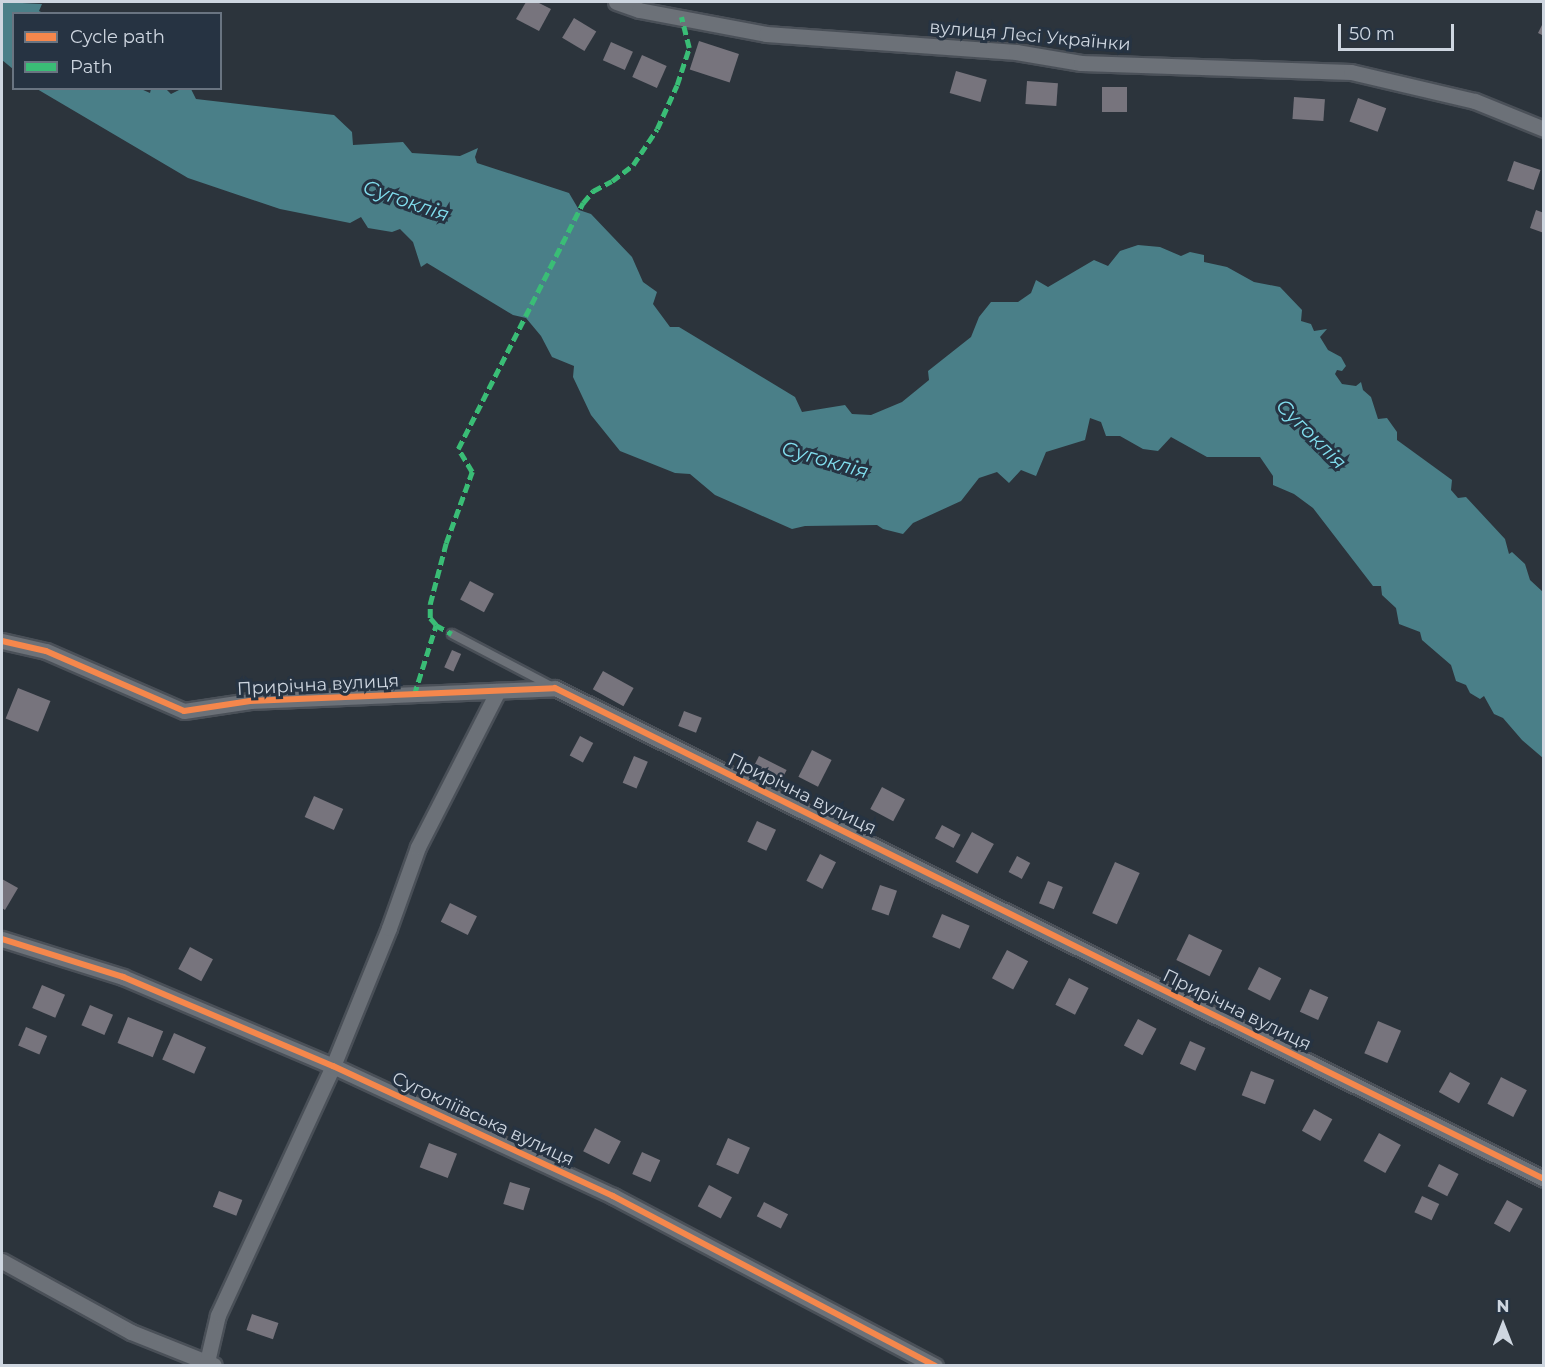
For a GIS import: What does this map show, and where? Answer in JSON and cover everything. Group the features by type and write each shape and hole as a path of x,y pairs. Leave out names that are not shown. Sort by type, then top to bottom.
{"street":[{"name":"вулиця Лесі Українки","path":"616,2 639,10 766,34 1016,52 1081,63 1351,72 1475,101 1544,129"},
{"name":"Прирічна вулиця","path":"2,641 46,651 184,711 250,701 555,688 1544,1179"},
{"path":"2,1261 131,1332 209,1364 218,1316 333,1066 389,928 418,847 498,691"},
{"name":"Сугокліївська вулиця","path":"2,939 123,977 333,1066 613,1196 935,1365"}],"lane":[{"path":"452,634 555,688"}],"water":[{"path":"2,2 42,4 39,11 41,12 12,12 12,68 2,60"},
{"name":"Сугоклія","path":"39,90 143,90 150,93 151,90 167,90 171,94 179,90 192,90 196,99 334,115 352,132 353,145 403,142 412,153 460,156 478,148 475,157 477,163 569,193 579,210 591,214 632,257 643,282 657,292 653,304 670,327 679,327 795,397 802,412 845,405 852,414 871,415 902,402 929,380 928,371 971,337 979,317 991,302 1018,302 1031,293 1036,280 1048,287 1094,260 1108,266 1120,251 1138,245 1160,247 1181,256 1190,252 1204,255 1204,262 1227,267 1254,282 1280,287 1302,310 1301,321 1311,324 1314,331 1327,329 1320,337 1328,350 1341,357 1346,366 1342,371 1337,370 1335,374 1342,384 1356,386 1361,382 1363,390 1371,397 1378,419 1387,418 1397,432 1397,440 1452,480 1451,490 1458,498 1466,497 1505,539 1509,554 1512,552 1525,564 1530,580 1543,592 1543,758 1522,740 1503,718 1494,714 1484,696 1480,699 1470,693 1466,685 1456,681 1451,665 1422,640 1420,632 1399,624 1396,608 1382,595 1381,586 1373,586 1313,508 1294,494 1273,485 1273,476 1260,457 1207,457 1171,437 1158,451 1143,449 1120,436 1106,436 1101,422 1090,418 1085,440 1046,452 1036,476 1021,470 1009,483 997,472 979,478 961,501 913,523 903,534 883,529 877,525 805,526 792,529 715,495 690,474 675,473 620,451 591,415 573,377 574,366 552,357 541,336 526,318 513,315 427,263 421,267 413,242 400,229 392,232 368,228 361,217 350,223 280,209 188,178"}],"building":[{"path":"526,2 537,2 551,9 539,31 516,19"},
{"path":"574,18 596,31 584,51 562,38"},
{"path":"1544,21 1544,36 1538,33"},
{"path":"699,41 739,54 730,83 690,70"},
{"path":"611,42 633,52 625,70 603,60"},
{"path":"642,55 667,66 657,88 632,77"},
{"path":"956,71 987,80 980,102 950,93"},
{"path":"1027,81 1058,83 1056,106 1025,104"},
{"path":"1102,87 1127,87 1127,112 1102,112"},
{"path":"1294,97 1325,99 1323,121 1292,119"},
{"path":"1358,98 1386,108 1378,132 1349,121"},
{"path":"1514,161 1540,170 1534,190 1507,181"},
{"path":"1536,210 1544,213 1544,233 1530,228"},
{"path":"470,581 494,594 484,612 460,600"},
{"path":"452,650 461,654 453,671 444,667"},
{"path":"603,671 634,688 623,706 593,689"},
{"path":"18,688 50,701 38,732 6,719"},
{"path":"684,711 702,718 696,733 678,726"},
{"path":"580,736 593,743 583,762 570,755"},
{"path":"812,750 832,760 818,787 798,777"},
{"path":"634,756 648,762 636,789 623,783"},
{"path":"759,756 787,770 779,784 752,770"},
{"path":"882,787 905,799 893,821 870,809"},
{"path":"314,796 343,809 334,830 305,817"},
{"path":"757,821 776,830 766,851 747,842"},
{"path":"942,825 961,835 953,848 935,838"},
{"path":"972,832 994,844 977,874 956,862"},
{"path":"820,854 836,862 822,889 806,881"},
{"path":"1017,856 1030,863 1022,879 1009,872"},
{"path":"1115,862 1140,873 1117,924 1092,913"},
{"path":"2,879 18,888 5,910 2,908"},
{"path":"1048,881 1063,887 1054,909 1039,903"},
{"path":"880,885 897,891 889,915 872,910"},
{"path":"450,903 477,916 468,935 441,922"},
{"path":"942,914 970,926 960,949 932,937"},
{"path":"1189,934 1222,950 1210,976 1176,960"},
{"path":"190,947 213,959 201,981 178,969"},
{"path":"1007,950 1028,961 1013,990 992,978"},
{"path":"1259,967 1281,978 1270,1001 1248,989"},
{"path":"1069,978 1089,988 1075,1015 1055,1005"},
{"path":"42,985 65,995 55,1018 32,1008"},
{"path":"1310,989 1328,997 1318,1020 1300,1012"},
{"path":"90,1005 113,1015 104,1035 81,1025"},
{"path":"128,1017 163,1031 153,1057 118,1043"},
{"path":"1138,1019 1157,1029 1142,1055 1124,1045"},
{"path":"1378,1021 1401,1031 1387,1063 1364,1053"},
{"path":"26,1027 47,1036 39,1054 18,1045"},
{"path":"174,1033 206,1047 194,1074 162,1059"},
{"path":"1190,1041 1206,1048 1195,1071 1180,1064"},
{"path":"1251,1071 1274,1080 1265,1104 1242,1095"},
{"path":"1450,1072 1470,1083 1459,1103 1439,1092"},
{"path":"1501,1077 1527,1090 1513,1117 1487,1104"},
{"path":"1314,1109 1332,1119 1320,1141 1302,1131"},
{"path":"595,1128 621,1141 609,1164 583,1151"},
{"path":"1379,1133 1401,1145 1385,1173 1363,1161"},
{"path":"728,1138 750,1148 738,1174 716,1164"},
{"path":"429,1143 457,1154 448,1178 420,1167"},
{"path":"642,1152 660,1160 651,1182 632,1174"},
{"path":"1439,1164 1459,1174 1447,1196 1428,1186"},
{"path":"510,1182 530,1188 523,1210 503,1204"},
{"path":"709,1185 732,1197 721,1218 698,1206"},
{"path":"219,1191 242,1200 236,1216 213,1207"},
{"path":"1422,1196 1439,1204 1432,1220 1414,1212"},
{"path":"1507,1200 1523,1209 1510,1232 1494,1224"},
{"path":"764,1202 788,1214 781,1229 757,1216"},
{"path":"252,1314 278,1323 273,1339 246,1330"}],"marked path":[{"path":"414,695 436,625 430,618 430,604 446,543 472,472 458,449 583,203 593,191 612,181 633,165 657,129 677,85 689,48 681,17"},
{"path":"436,625 452,634"}],"cycle path":[{"path":"2,641 46,651 184,711 250,701 555,688 1544,1179"},
{"path":"2,939 123,977 333,1066 613,1196 935,1366"}]}
